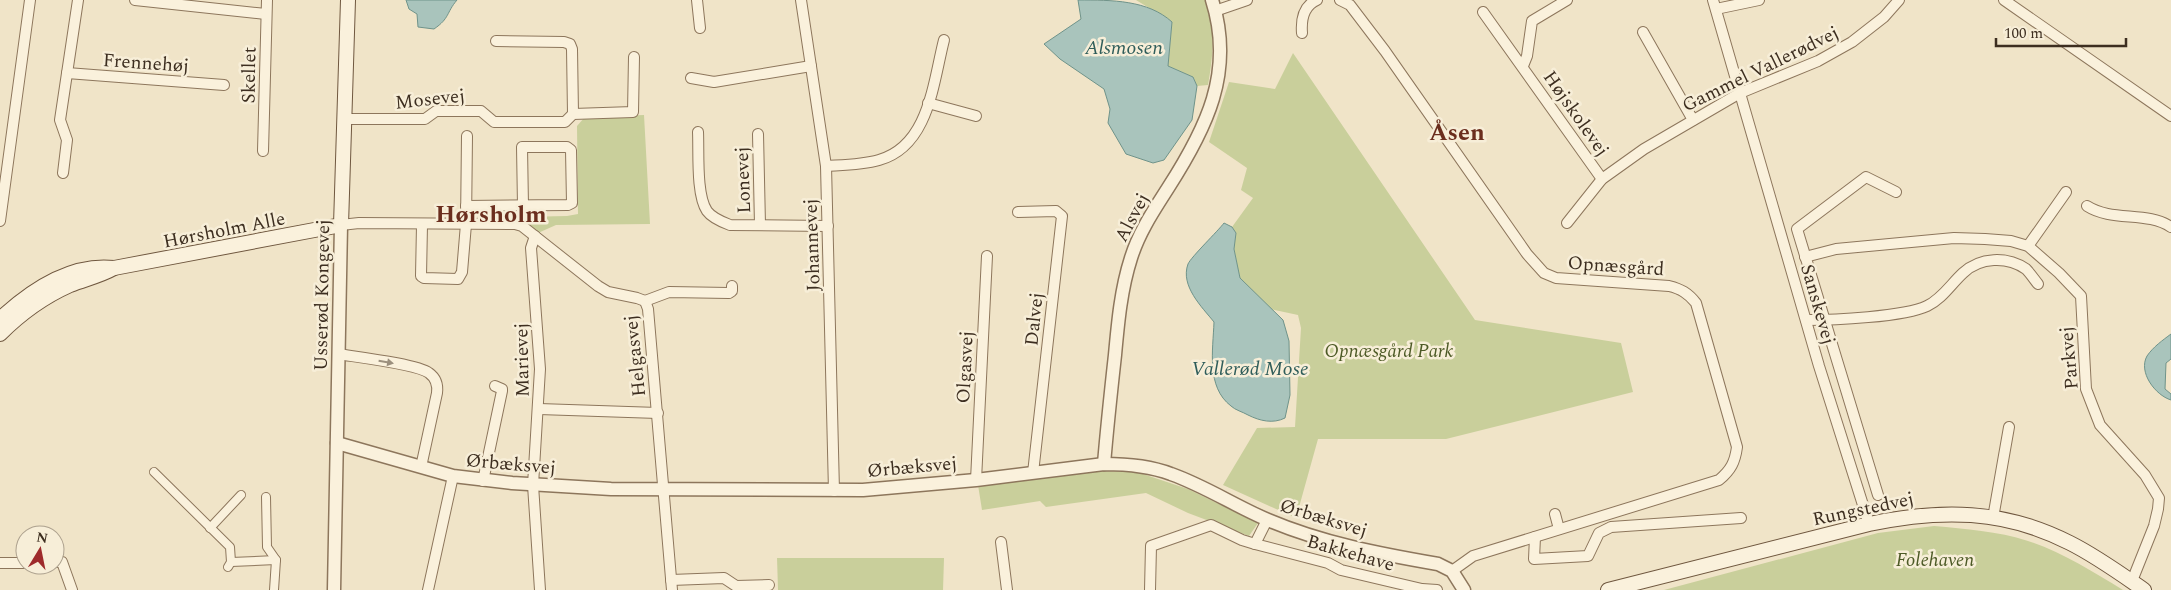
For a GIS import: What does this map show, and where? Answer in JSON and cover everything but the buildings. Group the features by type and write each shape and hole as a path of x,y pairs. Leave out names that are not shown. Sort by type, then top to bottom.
{"main road":[{"name":"Usserød Kongevej","path":"341,225 348,0"},
{"name":"Hørsholm Alle","path":"0,334 15,319 55,292 114,268 341,225"},
{"name":"Hørsholm Alle","path":"0,320 35,291 58,279 80,270 98,266 114,268"},
{"name":"Rungstedvej","path":"1608,590 1869,524 1908,515 1934,513 1994,518 2020,524 2070,542 2144,590"}],"street":[{"path":"0,221 30,0"},
{"path":"63,173 70,161 67,140 60,120 78,0"},
{"path":"135,0 266,14"},
{"name":"Skellet","path":"263,150 267,0"},
{"path":"697,0 700,28"},
{"name":"Johannevej","path":"801,0 826,166 834,490"},
{"path":"1214,6 1247,0"},
{"path":"1302,33 1301,20 1305,10 1317,0"},
{"name":"Opnæsgård","path":"1340,0 1350,5 1385,51 1539,269 1556,278 1680,288 1696,303 1737,447 1735,461 1729,472 1719,480 1473,556 1452,571"},
{"name":"Højskolevej","path":"1523,66 1527,56 1532,21 1567,0"},
{"path":"1715,4 1759,0"},
{"name":"Gammel Vallerødvej","path":"1567,223 1602,179 1644,149 1740,93 1818,61 1852,42 1884,17 1899,0"},
{"path":"2004,0 2171,116"},
{"name":"Sanskevej","path":"1715,4 1806,320 1869,524"},
{"name":"Alsvej","path":"1104,464 1124,281 1138,238 1193,148 1208,117 1217,80 1219,60 1219,32 1214,6"},
{"name":"Højskolevej","path":"1483,12 1602,179"},
{"path":"1644,32 1693,120"},
{"path":"826,166 878,161 897,152 909,142 919,129 928,103 944,40"},
{"path":"496,41 564,42 570,44 572,49 573,114"},
{"name":"Mosevej","path":"344,119 425,119 436,111 481,111 494,122 565,122 573,114 634,112 634,57"},
{"path":"691,78 714,82 811,66"},
{"name":"Frennehøj","path":"67,73 224,85"},
{"path":"928,103 976,116"},
{"path":"698,132 701,198 707,211 718,220 730,226 828,226"},
{"name":"Lonevej","path":"758,134 760,225"},
{"path":"422,225 420,276 424,278 458,279 462,272 466,224 467,136"},
{"path":"466,206 523,206 568,206 572,203 572,150 566,147 522,147 523,206"},
{"path":"1878,495 1823,320 1797,229 1866,177 1896,192"},
{"path":"2028,246 2066,192"},
{"path":"2087,206 2098,213 2158,221 2171,227"},
{"name":"Dalvej","path":"1018,212 1056,211 1062,216 1034,473"},
{"path":"341,225 515,224 522,226 608,292 645,301"},
{"name":"Usserød Kongevej","path":"334,590 341,225"},
{"name":"Marievej","path":"535,236 531,248 539,338 539,409 534,485 540,590"},
{"name":"Parkvej","path":"1805,256 1836,249 1954,238 2011,241 2028,246 2060,273 2081,296 2086,389 2096,416 2100,425 2145,475 2159,498 2154,526 2132,581"},
{"name":"Olgasvej","path":"976,480 987,256"},
{"path":"1806,320 1908,312 1927,306 1940,297 1965,271 1980,262 1997,259 2012,262 2026,270 2038,284"},
{"name":"Helgasvej","path":"672,585 662,490 658,413 648,309 645,301 668,292 729,293 732,290 732,286"},
{"path":"338,354 420,368 434,379 438,385 437,393 421,467"},
{"path":"483,481 502,391 502,389 495,386"},
{"name":"Helgasvej","path":"539,409 658,413"},
{"path":"1994,518 2009,427"},
{"name":"Ørbæksvej","path":"337,443 453,476 483,481 662,490 894,488 1104,464 1134,466 1170,473 1268,520 1341,545 1438,564 1452,571"},
{"path":"154,472 230,547 229,564 276,560"},
{"path":"428,590 453,476"},
{"path":"210,528 241,495"},
{"path":"266,497 267,547 276,560 274,590"},
{"path":"1555,514 1559,529"},
{"path":"1535,536 1534,559 1588,556 1599,533 1611,527 1741,518"},
{"path":"1256,544 1268,520"},
{"name":"Bakkehave","path":"1150,590 1151,546 1211,524 1242,540 1328,564 1341,570 1422,589 1437,590"},
{"path":"1001,542 1007,590"},
{"path":"0,563 15,563"},
{"path":"1452,571 1464,590"},
{"path":"64,575 72,590"},
{"path":"672,585 724,578 736,586 769,585"}],"green space":[{"path":"1136,0 1207,0 1213,32 1208,85 1197,86 1193,77 1168,66 1172,22"},
{"name":"Opnæsgård Park","path":"1293,53 1475,320 1621,343 1633,392 1446,439 1318,439 1296,518 1223,485 1257,428 1295,427 1301,328 1298,315 1270,309 1240,278 1234,249 1236,233 1232,227 1253,198 1241,190 1247,168 1209,142 1229,82 1275,89"},
{"path":"644,115 650,224 556,225 538,233 520,217 578,214 577,126 585,117"},
{"path":"1100,471 1137,472 1188,489 1258,523 1249,536 1188,513 1146,493 1046,507 1040,501 982,510 978,485"},
{"name":"Folehaven","path":"1934,526 1970,529 2028,541 2089,569 2123,590 1664,590 1878,533"},
{"path":"777,558 944,558 943,590 778,590"}],"water":[{"path":"406,0 457,0 445,18 434,29 418,27 417,14 409,9"},
{"name":"Alsmosen","path":"1078,0 1104,0 1141,5 1152,9 1172,22 1168,66 1193,77 1197,86 1192,120 1164,160 1153,163 1126,154 1108,123 1110,109 1104,89 1060,59 1044,44 1081,19"},
{"name":"Vallerød Mose","path":"1224,223 1232,227 1236,233 1234,249 1240,278 1283,320 1289,341 1290,395 1285,418 1280,420 1262,420 1235,409 1223,398 1214,378 1212,356 1214,322 1194,296 1187,280 1186,272 1190,261"},
{"path":"2171,334 2171,359 2166,363 2165,389 2171,394 2171,400 2154,388 2146,376 2145,362 2149,353"}],"district":[{"name":"Åsen","path":"1457,132"},
{"name":"Hørsholm","path":"491,214"}]}
